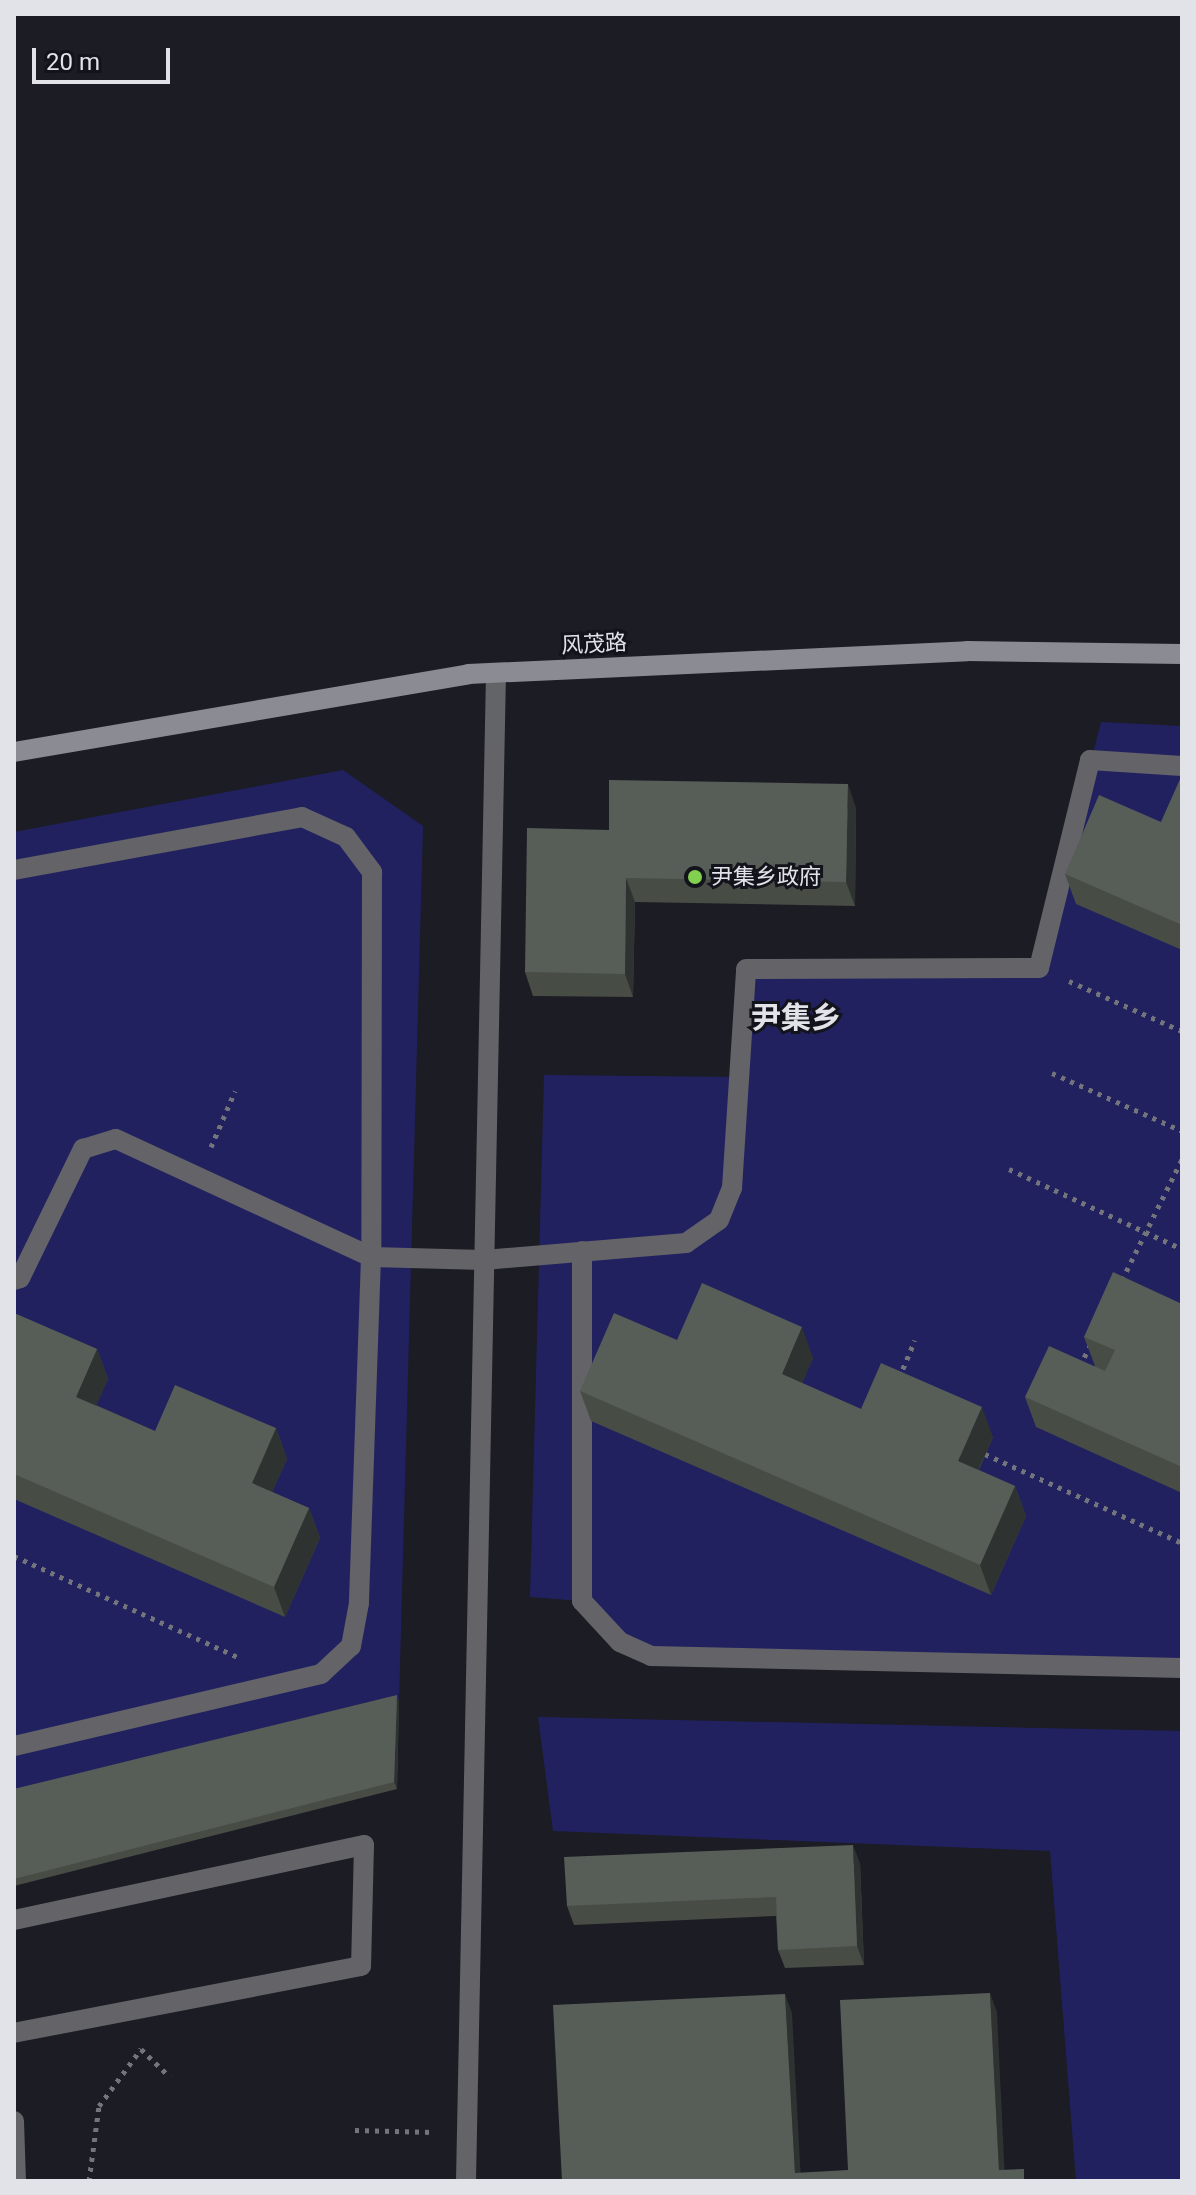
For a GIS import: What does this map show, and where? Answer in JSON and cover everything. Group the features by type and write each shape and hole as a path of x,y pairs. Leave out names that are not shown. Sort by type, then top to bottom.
{"street":[{"name":"风茂路","path":"14,752 496,673 967,651 1182,654"},
{"path":"466,2181 496,673"},
{"path":"14,1280 20,1278 83,1149 116,1139 371,1257 484,1260 686,1243 719,1220 732,1188 746,969 1039,968 1090,760 1182,766"},
{"path":"14,870 302,817 346,837 372,872 371,1257 359,1603 351,1646 321,1674 14,1746"},
{"path":"582,1251 582,1601 620,1642 651,1656 1182,1668"},
{"path":"14,1920 364,1845 361,1966 14,2033"},
{"path":"14,2121 16,2181"}],"path":[{"path":"1039,968 1182,1031"},
{"path":"1052,1073 1182,1131"},
{"path":"199,1178 235,1091"},
{"path":"1119,1286 1182,1159"},
{"path":"1009,1169 1182,1249"},
{"path":"892,1393 915,1340"},
{"path":"1073,1381 1093,1340"},
{"path":"988,1447 984,1457 1182,1543"},
{"path":"14,1556 292,1682"},
{"path":"89,2181 99,2106 141,2049 170,2077"},
{"path":"355,2130 467,2132"}],"shaded area":[{"path":"1101,722 1182,726 1182,1668 651,1656 582,1601 530,1597 544,1075 739,1077 746,969 1038,968"},
{"path":"343,770 423,826 399,1701 14,1797 14,832"},
{"path":"538,1717 1182,1731 1182,2181 1076,2181 1050,1851 553,1831"}],"building":[{"path":"1182,775 1182,925 1065,874 1099,795 1161,822"},
{"name":"尹集乡政府","path":"609,780 848,784 846,882 626,878 625,974 525,972 527,828 609,830"},
{"path":"1113,1272 1182,1304 1182,1467 1025,1397 1049,1346 1105,1371 1115,1350 1084,1337"},
{"path":"702,1283 802,1327 782,1374 861,1409 881,1363 982,1407 958,1461 1015,1486 980,1565 580,1391 614,1313 677,1340"},
{"path":"14,1313 97,1349 76,1397 155,1431 175,1385 276,1428 252,1483 309,1508 274,1587 14,1474"},
{"path":"397,1695 394,1782 14,1879 14,1789"},
{"path":"853,1845 857,1946 778,1950 776,1897 567,1906 564,1857"},
{"path":"990,1993 999,2170 1024,2169 1024,2181 562,2181 553,2005 785,1994 795,2173 848,2170 840,2000"}],"place":[{"name":"尹集乡政府","path":"695,877"}],"district":[{"name":"尹集乡","path":"796,1018"}]}
